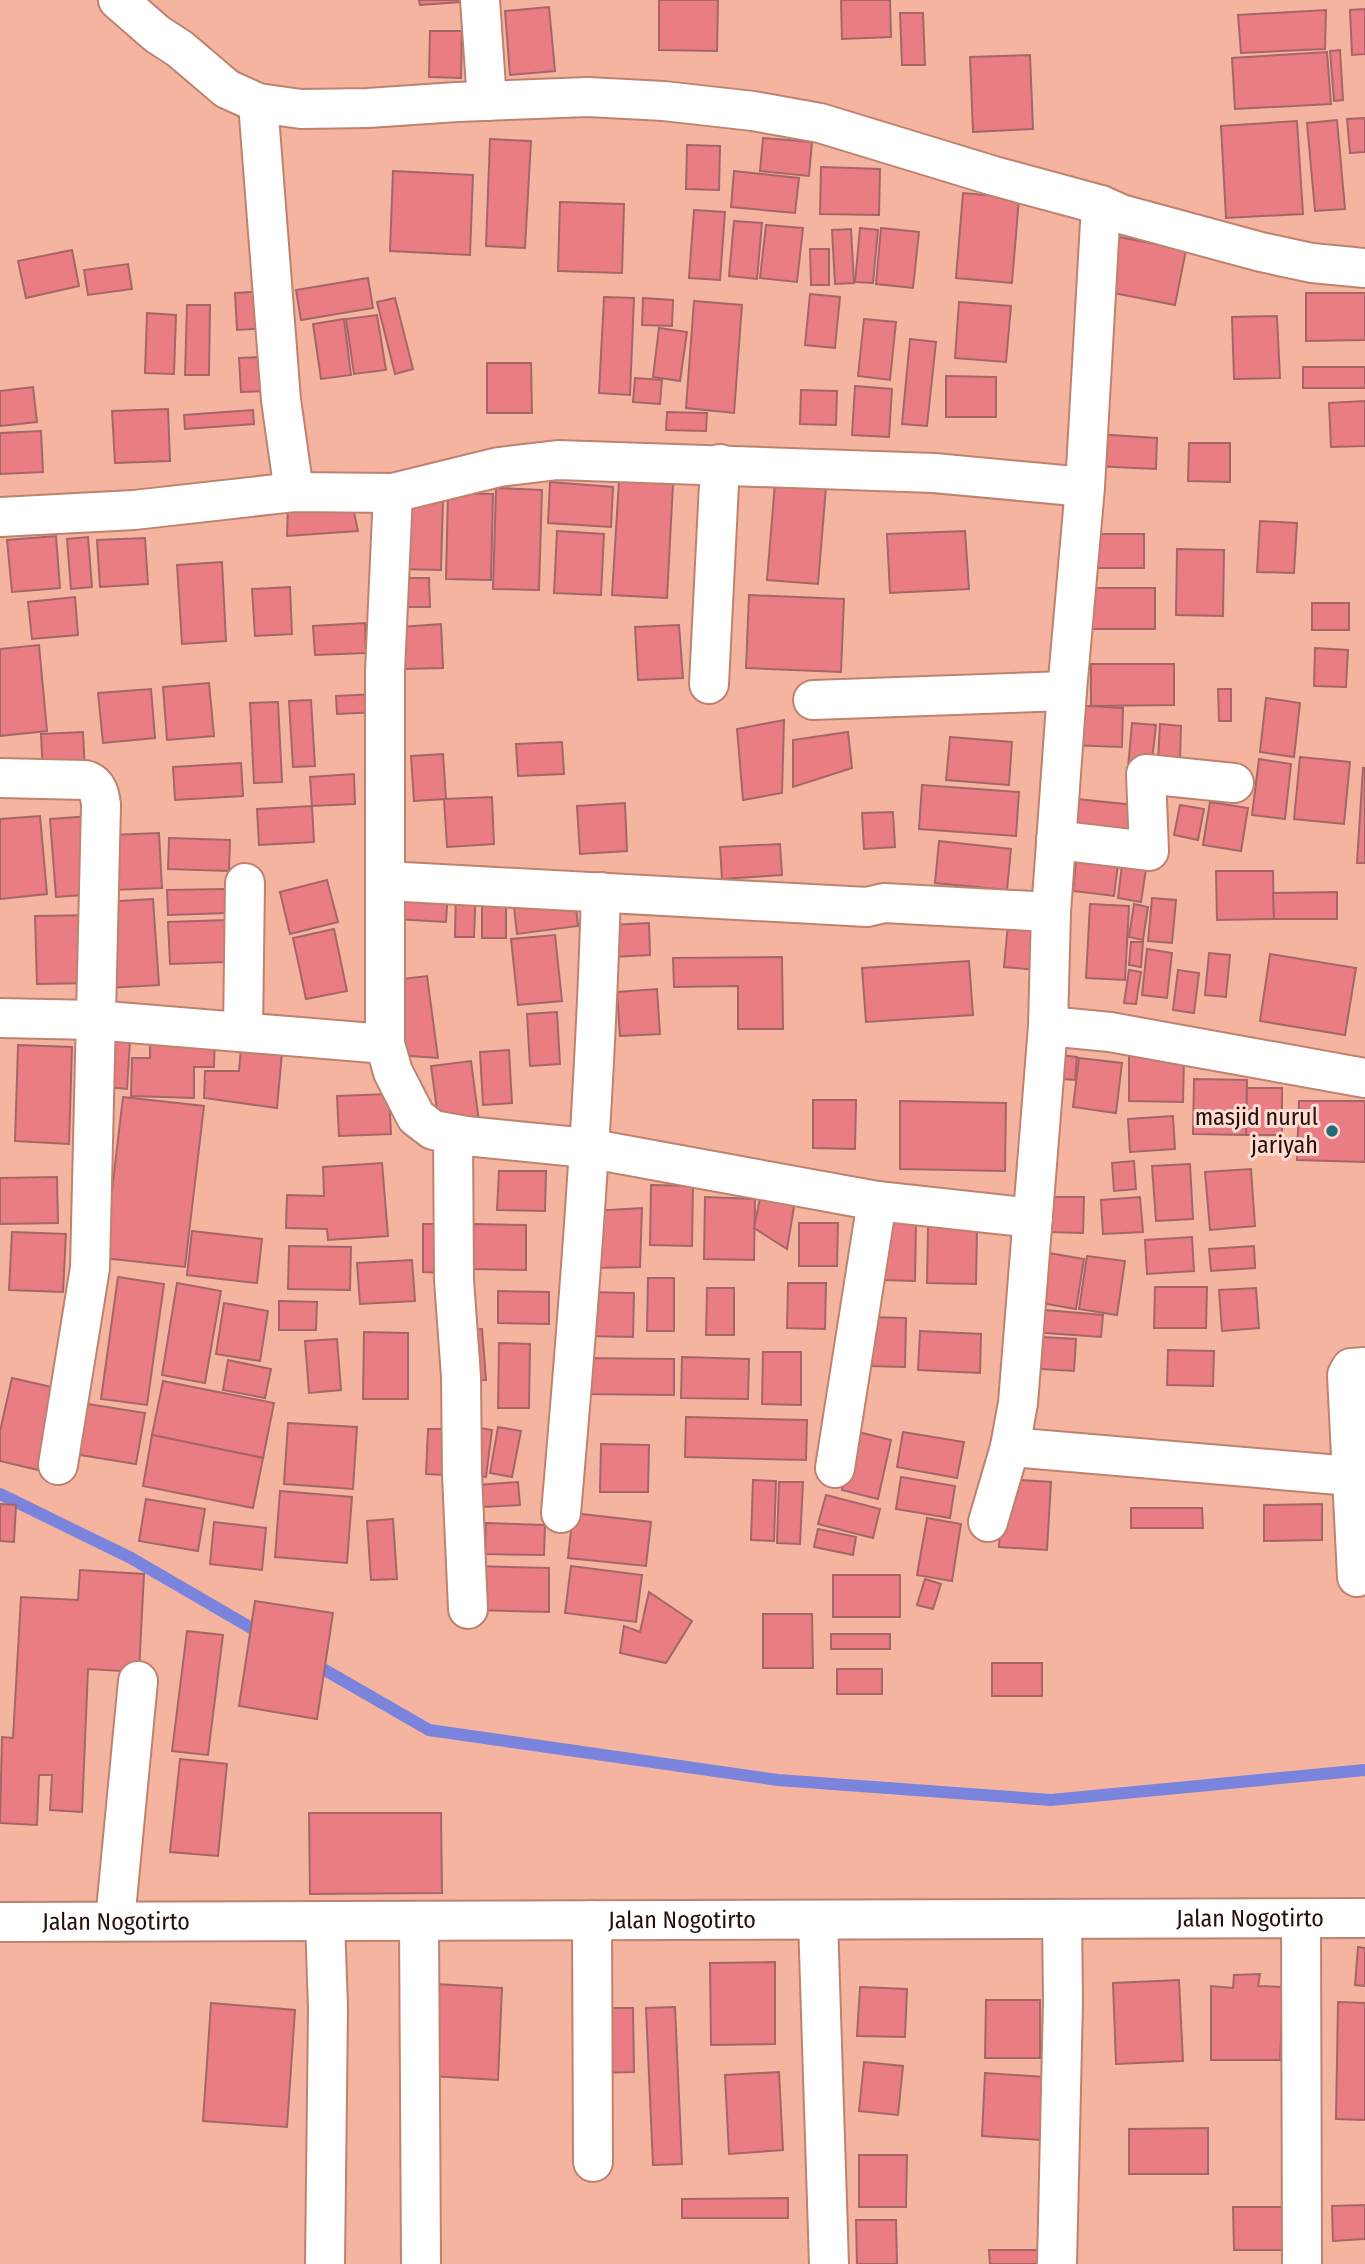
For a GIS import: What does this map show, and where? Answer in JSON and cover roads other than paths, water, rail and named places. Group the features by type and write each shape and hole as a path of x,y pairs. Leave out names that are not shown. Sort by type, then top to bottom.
{"street":[{"path":"118,0 156,17 180,49 228,89 258,103 301,109 368,108 588,97 664,101 780,116 820,123 994,176 1101,205 1121,214 1261,252 1312,263 1365,268"},
{"path":"480,0 486,101"},
{"path":"258,103 281,400 294,492"},
{"path":"988,1522 1010,1447 1017,1403 1033,1218 1048,1026 1056,840 1085,487 1101,205"},
{"path":"0,517 134,510 294,492 393,493 499,467 558,460 934,473 1085,487"},
{"path":"709,684 720,464"},
{"path":"393,493 385,671 385,1044 393,1072 416,1117 433,1130 453,1134 587,1148 877,1202 1033,1218"},
{"path":"813,700 1067,691"},
{"path":"1056,840 1149,851 1146,774 1234,783"},
{"path":"0,778 90,781 100,794 101,805 90,1268 58,1465"},
{"path":"386,881 867,907 884,902 1051,912"},
{"path":"243,1032 245,883"},
{"path":"561,1513 573,1376 601,892"},
{"path":"0,1018 94,1020 385,1044"},
{"path":"1048,1026 1110,1032 1365,1078"},
{"path":"453,1134 454,1280 461,1377 468,1609"},
{"path":"835,1468 877,1202"},
{"path":"1357,1577 1347,1375 1351,1368 1365,1367"},
{"path":"1010,1447 1352,1476"},
{"path":"115,1922 138,1681"},
{"path":"1057,2264 1063,2015 1062,1919"},
{"path":"1301,1919 1302,2264"},
{"name":"Jalan Nogotirto","path":"0,1922 1365,1919"},
{"path":"592,1920 593,2162"},
{"path":"818,1920 829,2264"},
{"path":"325,1921 328,2008 325,2264"},
{"path":"419,1921 421,2264"}],"waterway":[{"path":"0,1494 131,1558 265,1636"},
{"path":"311,1662 429,1730 778,1780 1051,1800 1365,1770"}],"place":[{"name":"masjid nurul jariyah","path":"1332,1131"}]}
